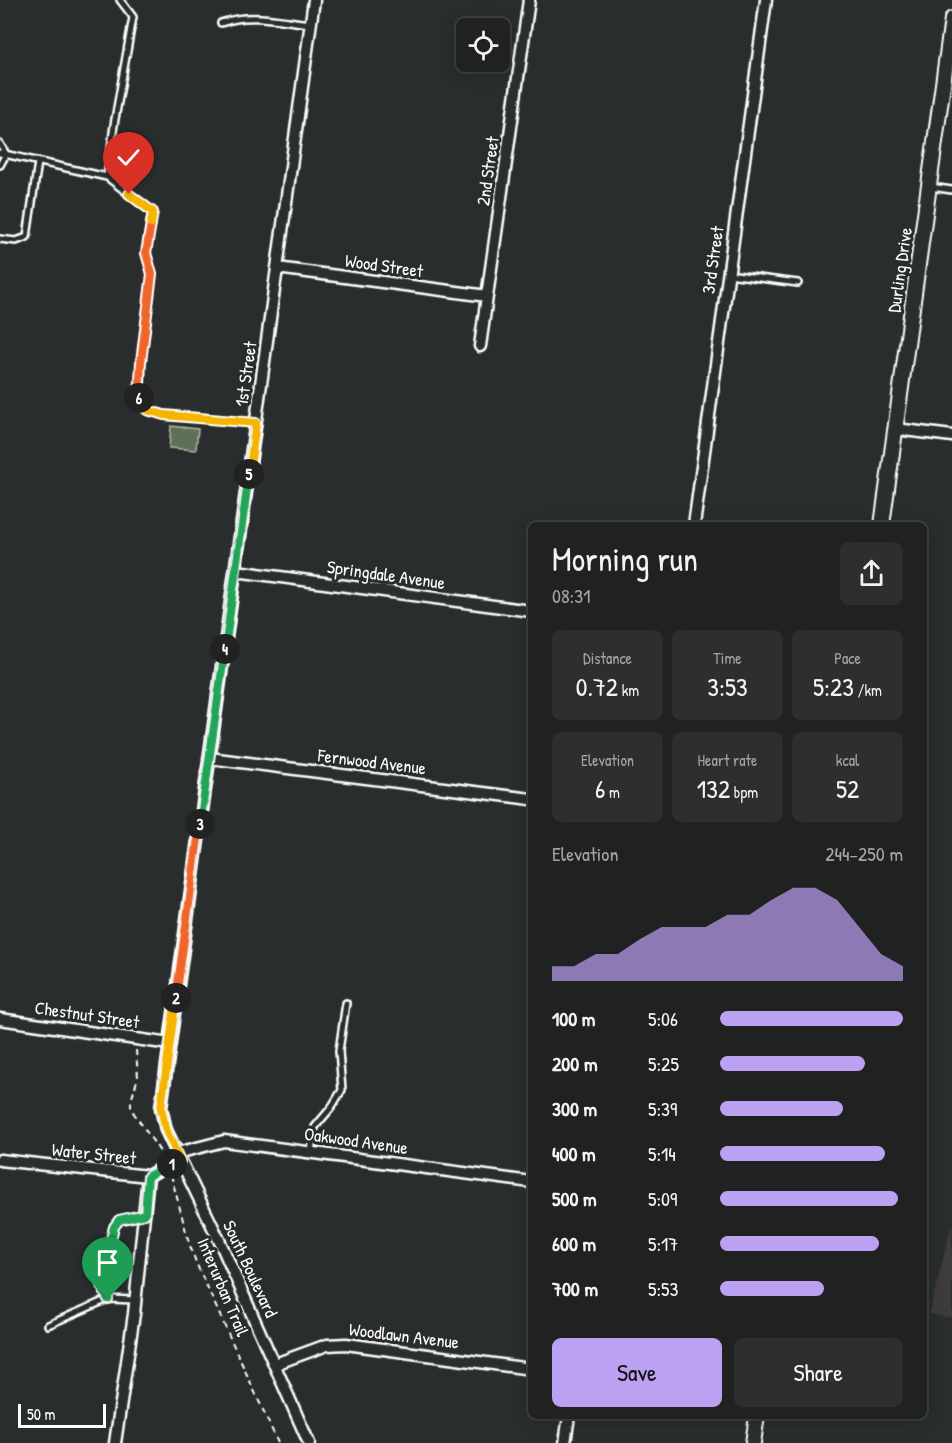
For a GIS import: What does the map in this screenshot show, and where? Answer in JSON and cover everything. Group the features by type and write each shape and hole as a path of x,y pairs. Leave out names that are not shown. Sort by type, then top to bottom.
{"street":[{"name":"1st Street","path":"161,1108 314,0"},
{"name":"2nd Street","path":"480,346 529,0"},
{"name":"3rd Street","path":"694,522 765,0"},
{"name":"Durling Drive","path":"882,522 952,19"},
{"name":"Wood Street","path":"277,268 487,296"},
{"path":"896,429 952,436"},
{"name":"Springdale Avenue","path":"236,571 528,611"},
{"name":"Fernwood Avenue","path":"209,758 528,799"},
{"name":"Chestnut Street","path":"0,1019 170,1044"},
{"name":"South Boulevard","path":"161,1108 166,1130 220,1242 309,1443"},
{"name":"Oakwood Avenue","path":"179,1157 224,1141 528,1182"},
{"name":"Water Street","path":"0,1160 148,1176 179,1157"},
{"path":"116,1443 135,1300 148,1176"},
{"name":"Woodlawn Avenue","path":"275,1364 327,1345 346,1344 528,1369"},
{"path":"565,1443 568,1419"},
{"path":"753,1443 757,1419"}],"lane":[{"path":"107,177 133,17 120,0"},
{"path":"221,23 236,17 249,16 311,24"},
{"path":"0,144 3,154 0,165"},
{"path":"3,154 107,177 153,212 146,253 152,274 141,362 140,403 147,410 164,415 256,423"},
{"path":"0,239 16,241 27,237 38,162"},
{"path":"929,186 952,190"},
{"path":"728,274 798,283"},
{"path":"310,1151 315,1127 332,1108 342,1090 339,1051 346,1003"},
{"path":"108,1299 101,1279 114,1227 119,1220 145,1214"},
{"path":"48,1325 108,1299 135,1300"}],"path":[{"name":"Interurban Trail","path":"134,1039 138,1072 131,1109 167,1165 197,1265 278,1443"}],"shaded area":[{"path":"952,1224 952,1318 929,1314"}],"green space":[{"path":"171,426 198,429 196,450 169,448"}],"route":[{"path":"108,1299 105,1296 101,1279 109,1238 114,1227 119,1220 145,1214 148,1176 167,1165 180,1161 166,1130 161,1105 256,423 164,415 147,410 140,403 141,362 152,274 146,253 153,212 129,194"}]}
